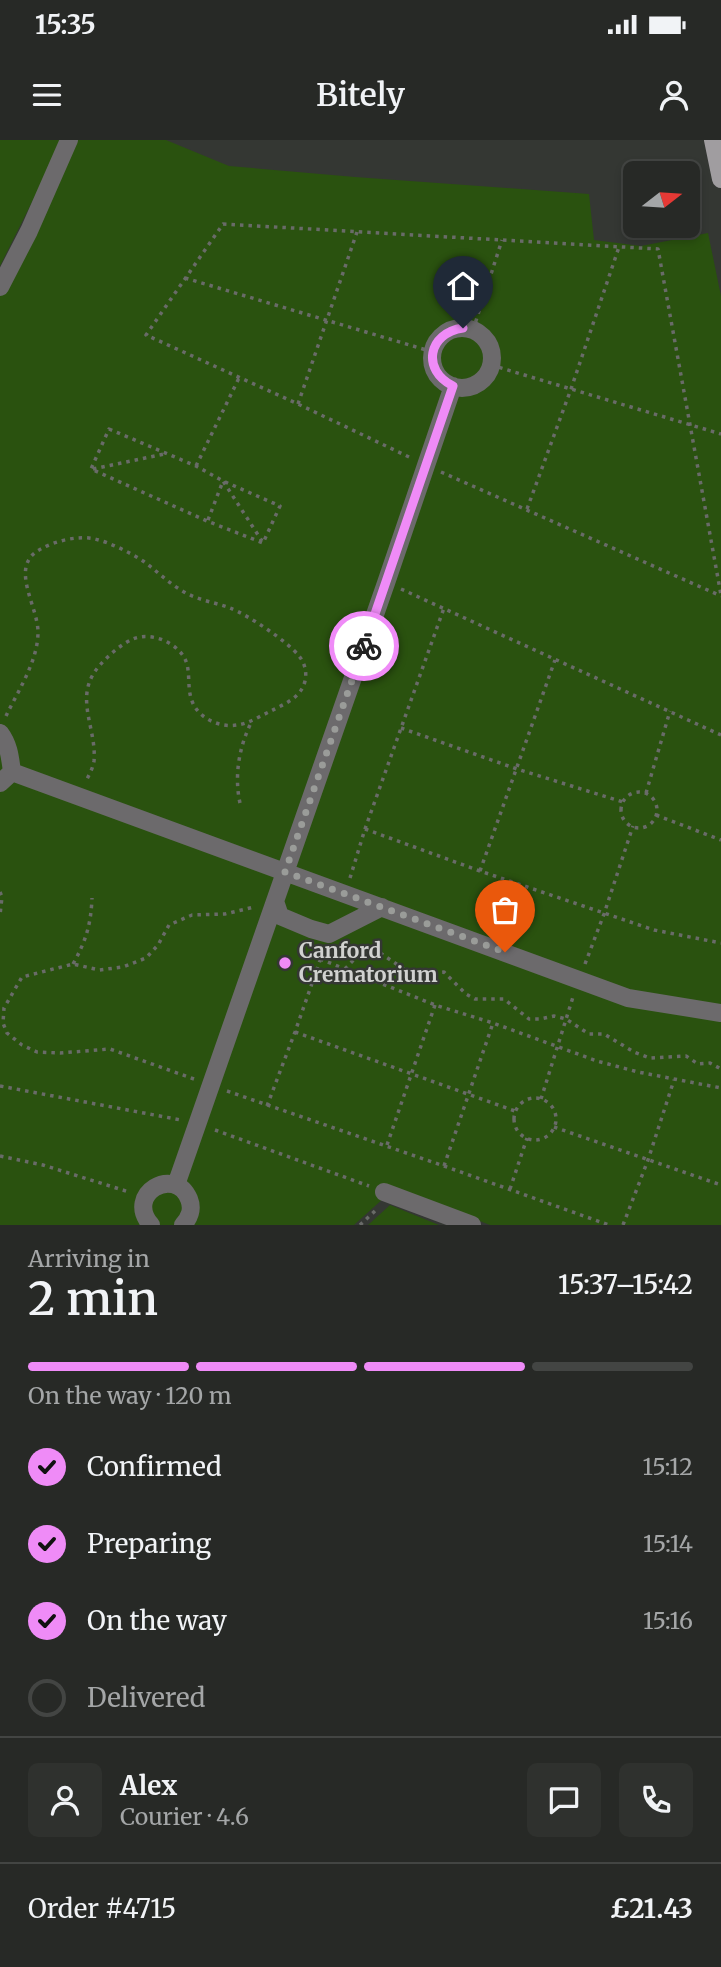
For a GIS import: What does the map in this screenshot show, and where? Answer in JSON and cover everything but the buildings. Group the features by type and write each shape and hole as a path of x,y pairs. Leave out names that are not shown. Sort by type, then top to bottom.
{"main road":[{"path":"713,140 721,179"}],"lane":[{"path":"0,286 29,231 69,140"},
{"path":"453,329 473,330 486,340 492,356 491,365 481,381 472,386 453,386 434,369 433,352 443,334 453,329"},
{"path":"176,1185 453,386"},
{"path":"3,724 9,751 6,778 77,794 628,998 721,1013"},
{"path":"275,901 279,916 329,934 382,907"},
{"path":"151,1225 144,1215 144,1200 153,1188 168,1183 176,1185 187,1195 190,1202 189,1217 183,1225"},
{"path":"384,1192 464,1224"}],"path":[{"path":"223,224 658,248 721,596 426,466 146,335 223,224"},
{"path":"298,404 357,232"},
{"path":"473,330 502,240"},
{"path":"527,510 619,247"},
{"path":"185,278 433,352"},
{"path":"491,365 721,434"},
{"path":"196,466 239,377"},
{"path":"91,469 109,429 196,466 280,506 263,543"},
{"path":"91,469 165,454"},
{"path":"91,469 263,543"},
{"path":"207,521 223,481"},
{"path":"223,481 263,543"},
{"path":"3,724 36,649 36,616 24,577 26,565 36,551 75,538 93,538 144,561 181,590 250,617 300,656 306,669 305,683 294,699 235,726 205,719 197,711 191,699 185,658 175,647 164,640 134,638 100,666 90,680 85,696 94,762 77,794"},
{"path":"386,583 721,735"},
{"path":"346,894 365,829 444,608"},
{"path":"480,871 555,660"},
{"path":"646,793 670,711"},
{"path":"240,803 236,788 238,765 245,735 253,719"},
{"path":"401,727 517,769 623,802"},
{"path":"635,792 646,793 654,800 656,815 644,827 633,826 622,813 623,802 635,792"},
{"path":"656,815 721,840"},
{"path":"365,829 654,930 721,943"},
{"path":"0,892 0,915"},
{"path":"73,964 91,922 93,898"},
{"path":"275,901 225,914 192,915 169,925 158,945 146,958 123,967 99,970 73,964 22,977 4,1008 3,1023 6,1033 37,1052 78,1053 110,1049 608,1225"},
{"path":"267,1106 329,934"},
{"path":"345,969 360,953 379,952 405,970 416,974 444,972 475,999 504,999 529,1019 554,1016 566,1019 589,1034 604,1034 650,1058 686,1056 698,1064 710,1063 721,1069"},
{"path":"320,959 435,1005 493,1023 597,1062 674,1080 721,1087"},
{"path":"386,1146 435,1005"},
{"path":"444,1166 493,1023"},
{"path":"295,1032 515,1111"},
{"path":"0,1034 6,1033"},
{"path":"622,1225 648,1160 674,1080"},
{"path":"529,1099 541,1099 547,1102 555,1114 554,1127 545,1137 527,1138 517,1130 515,1111 529,1099"},
{"path":"554,1127 721,1185"},
{"path":"510,1190 527,1138"},
{"path":"0,1156 43,1164 126,1191 144,1200"}],"green space":[{"path":"0,140 63,140 0,266"},
{"path":"74,140 166,140 229,166 589,194 594,240 641,246 682,238 700,238 700,235 708,233 721,296 721,1225 490,1225 395,1188 354,1225 0,1225 0,296"},
{"path":"390,1205 439,1225 368,1225"}],"way so far":[{"path":"364,646 285,872 505,952"}],"place":[{"name":"Canford Crematorium","path":"285,963"}],"route":[{"path":"364,646 453,386 445,382 434,369 433,352 443,334 463,328"}]}
